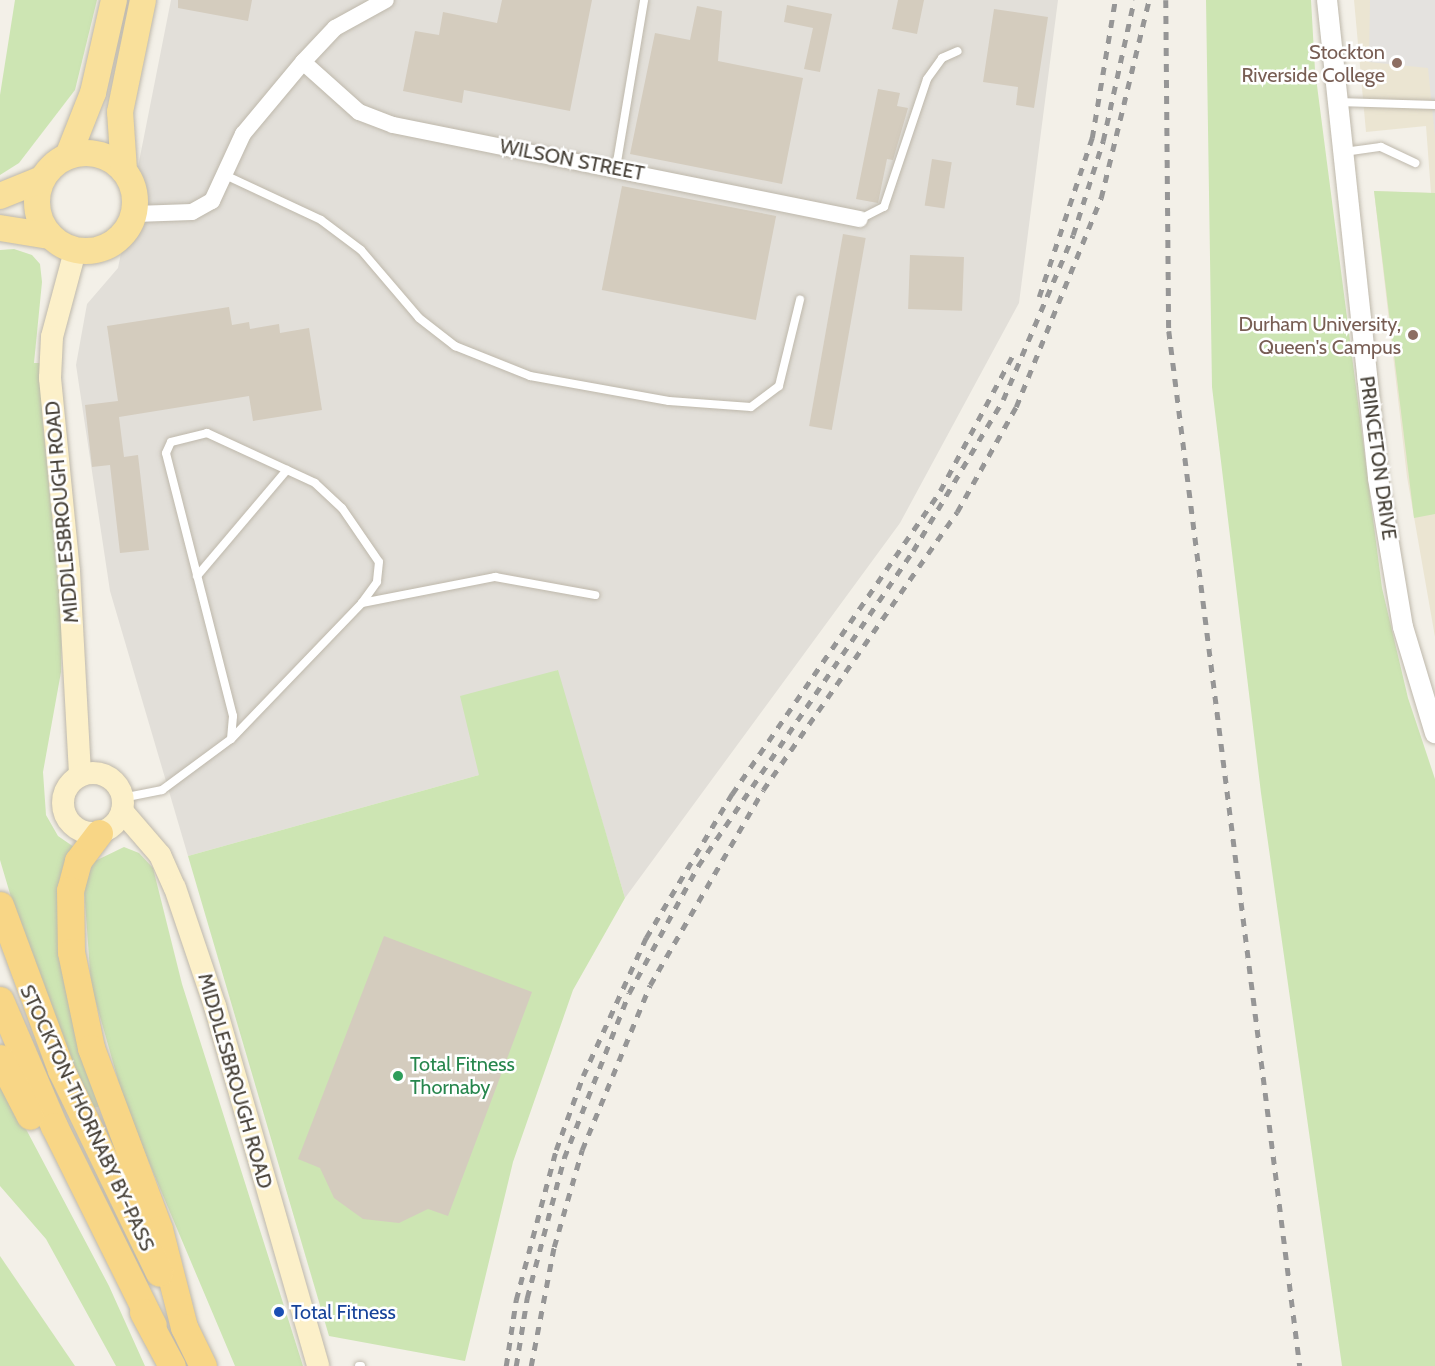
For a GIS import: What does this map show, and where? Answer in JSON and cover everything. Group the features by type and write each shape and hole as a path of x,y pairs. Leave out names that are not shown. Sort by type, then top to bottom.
{"highway":[{"path":"99,833 78,861 70,890 71,951 91,1048 159,1228 184,1327 203,1366"},
{"name":"STOCKTON-THORNABY BY-PASS","path":"0,905 61,1070 184,1327"},
{"name":"STOCKTON-THORNABY BY-PASS","path":"0,1000 54,1126 153,1325"},
{"path":"0,1059 100,1252 153,1325 172,1366"}],"main road":[{"path":"3,195 42,179 68,156 93,93 114,0"},
{"path":"9,227 50,236 75,251 98,250 119,240 135,214 136,198 124,170 120,112 143,0"},
{"path":"68,156 99,154 124,170"},
{"path":"42,179 37,209 50,236"},
{"name":"MIDDLESBROUGH ROAD","path":"75,251 52,338 50,378 69,571 80,776 107,776 122,805 159,855 175,888 215,1006 318,1366"},
{"path":"80,776 66,789 63,808 80,831 99,833 113,825 122,805"}],"street":[{"path":"135,214 192,212 212,201 243,134 303,62 335,28 386,0"},
{"name":"PRINCETON DRIVE","path":"1327,0 1378,478 1403,627 1435,732"},
{"name":"WILSON STREET","path":"303,62 359,112 393,125 616,168 860,219"}],"lane":[{"path":"616,168 644,0"},
{"path":"860,219 884,207 927,79 942,58 958,51"},
{"path":"1337,102 1435,105"},
{"path":"1342,152 1381,147 1415,163"},
{"path":"225,175 321,220 361,250 419,318 456,346 530,376 669,401 751,407 779,386 800,300"},
{"path":"122,805 162,790 231,739 362,603 377,582 379,562 366,538 315,483 207,433 171,442 166,453 233,716 231,739"},
{"path":"197,576 287,471"},
{"path":"362,603 495,577 595,595"}],"shaded area":[{"path":"171,0 1058,0 1019,303 900,523 625,898 557,670 479,775 188,856 110,591 76,365 87,304 118,268"},
{"path":"1354,0 1435,0 1435,637 1407,477 1374,191 1431,193 1426,126 1366,132"},
{"path":"1370,0 1435,0 1435,137 1428,68 1369,62"}],"green space":[{"path":"15,0 97,0 75,90 19,163 0,175 0,95"},
{"path":"1206,0 1311,0 1315,70 1382,588 1408,698 1435,779 1435,1366 1342,1366 1261,793 1212,387"},
{"name":"Durham University, Queen's Campus","path":"1374,191 1435,193 1435,514 1414,518"},
{"path":"14,249 32,255 40,264 42,282 34,363 43,363 42,415 62,618 61,672 43,772 46,815 58,836 74,847 65,882 101,1106 93,1108 35,978 0,860 0,250"},
{"name":"Total Fitness Thornaby","path":"558,670 625,898 573,990 513,1162 465,1361 329,1336 188,856 479,775 460,696"},
{"path":"124,847 139,853 153,868 182,984 303,1366 235,1366 126,1108 91,985 84,888 93,862"},
{"path":"0,1080 109,1286 145,1366 116,1366 46,1239 0,1186"},
{"path":"0,1256 75,1366 0,1366"}],"building":[{"path":"178,0 252,0 248,21 178,8"},
{"path":"502,0 592,0 570,111 464,90 462,103 403,91 415,31 439,35 443,12 497,23"},
{"path":"898,0 924,0 917,34 892,29"},
{"path":"787,5 832,14 820,72 804,69 813,28 784,22"},
{"path":"697,6 722,11 718,61 803,78 782,184 630,154 655,33 690,40"},
{"path":"994,9 1048,17 1034,108 1016,105 1018,87 983,82"},
{"path":"878,89 900,93 897,106 908,108 893,160 887,159 878,203 856,199"},
{"path":"932,159 952,162 944,209 925,205"},
{"path":"622,186 776,216 756,320 602,290"},
{"path":"843,234 866,238 832,430 809,426"},
{"path":"910,255 964,257 962,311 908,309"},
{"path":"229,307 232,325 249,322 250,329 279,324 280,333 309,328 322,410 253,421 249,396 119,417 124,457 138,455 149,550 120,553 110,465 92,467 85,405 118,401 107,326"},
{"path":"384,936 532,992 448,1216 428,1209 399,1223 363,1219 334,1198 320,1168 298,1159"}],"railway":[{"path":"1039,297 1092,138 1115,0"},
{"path":"516,1366 527,1298 564,1158 629,993 698,866 913,551 1003,400 1073,235 1103,141 1134,0"},
{"path":"531,1366 554,1247 582,1150 650,985 763,790 957,512 1016,407 1101,198 1149,0"},
{"path":"1166,0 1169,331 1300,1366"},
{"path":"506,1366 516,1300 556,1150 583,1076 646,938 732,794 940,491 1012,357"}],"place":[{"name":"Stockton Riverside College","path":"1397,63"},
{"name":"Durham University, Queen's Campus","path":"1413,335"},
{"name":"Total Fitness Thornaby","path":"398,1076"},
{"name":"Total Fitness","path":"279,1312"}]}
